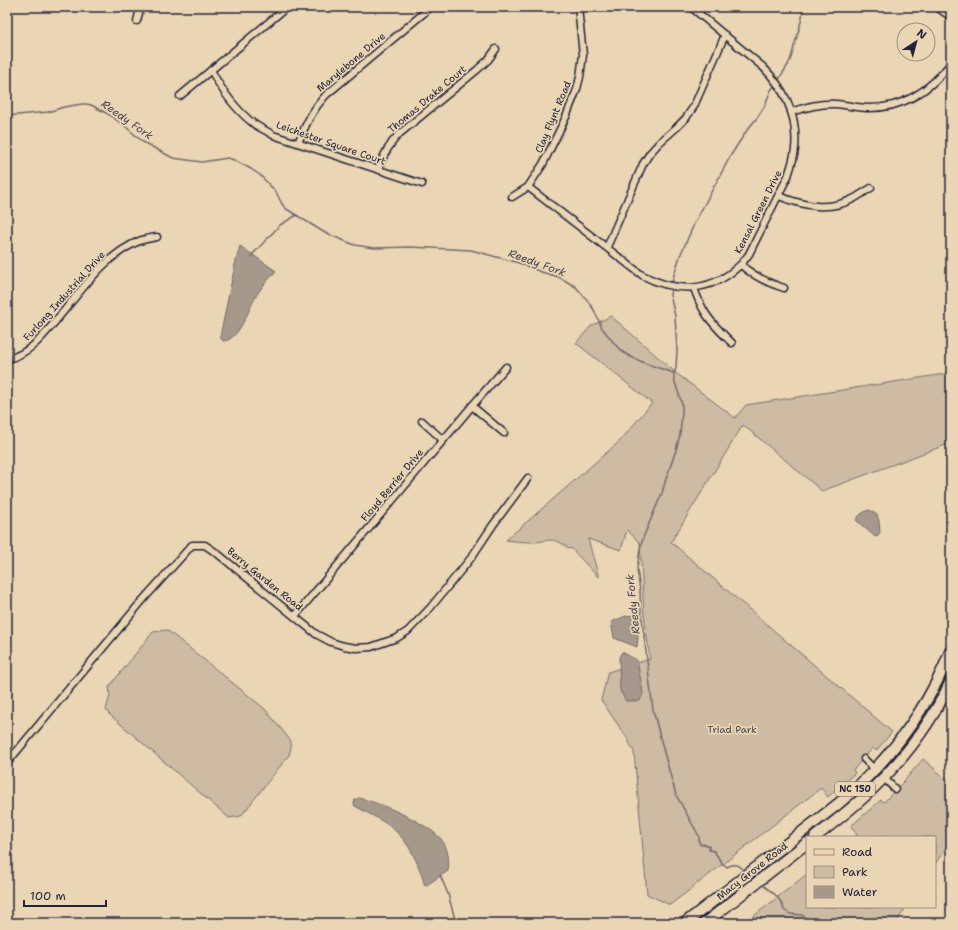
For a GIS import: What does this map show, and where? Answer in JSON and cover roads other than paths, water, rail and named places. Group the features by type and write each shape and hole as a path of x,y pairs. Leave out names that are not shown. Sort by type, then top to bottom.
{"main road":[{"name":"Macy Grove Road","path":"685,923 843,800 875,770 902,739 925,704 939,678 951,650"},
{"name":"NC 150","path":"815,836 856,805 902,758 920,734 951,681"},
{"path":"884,778 884,769 904,743 925,704"},
{"path":"815,836 872,781 876,775 875,770"},
{"name":"Macy Grove Road","path":"705,923 806,844"}],"street":[{"path":"137,21 140,9 143,7"},
{"path":"180,96 287,7"},
{"name":"Marylebone Drive","path":"298,143 314,108 323,98 431,7"},
{"name":"Clay Flynt Road","path":"512,197 528,187 543,164 566,117 577,89 580,77 582,55 578,7"},
{"name":"Kensal Green Drive","path":"528,187 642,275 665,285 680,288 694,288 708,285 720,280 741,265 749,254 779,196 793,163 795,148 794,125 791,112 783,92 772,76 691,7"},
{"path":"937,7 951,17"},
{"path":"607,248 643,164 654,148 686,118 694,106 725,35"},
{"name":"Thomas Drake Court","path":"378,169 383,156 398,135 477,70 496,50"},
{"path":"791,112 809,106 823,104 870,108 893,105 921,93 944,73 951,63"},
{"name":"Leichester Square Court","path":"211,70 218,85 231,102 255,124 273,135 422,184"},
{"path":"779,196 795,203 821,207 854,199 871,188"},
{"name":"Furlong Industrial Drive","path":"7,359 17,357 28,350 45,334 87,283 110,259 127,247 141,240 157,237"},
{"path":"741,265 761,280 784,288"},
{"path":"694,288 706,315 732,343"},
{"name":"Floyd Berrier Drive","path":"295,616 506,367"},
{"path":"472,406 504,433"},
{"path":"422,421 443,440"},
{"name":"Berry Garden Road","path":"7,764 142,602 192,546 205,545 218,554 316,634 331,642 344,646 356,648 371,647 397,638 408,631 431,607 471,558 493,525 528,478"},
{"path":"864,759 875,770"},
{"path":"884,778 895,788"}],"water":[{"path":"240,246 276,271 258,293 235,335 223,341 220,337"},
{"path":"868,510 877,515 879,521 880,532 877,537 856,520 861,514"},
{"path":"635,615 638,638 637,647 614,638 611,622 626,616"},
{"path":"622,652 637,660 643,693 640,701 626,701 620,691 619,657"},
{"path":"359,798 379,804 402,814 425,826 434,833 441,839 447,850 449,858 448,871 425,886 417,862 404,840 388,825 355,806 355,800"}],"waterway":[{"path":"777,82 791,58 802,18 803,7"},
{"path":"672,285 680,256 695,222 731,155 764,107 771,90 775,85"},
{"name":"Reedy Fork","path":"7,116 48,112 64,107 82,104 91,105 108,114 143,142 173,158 202,162 228,158 251,169 260,175 276,192 285,208 325,233 355,245 374,248 410,247 471,250 519,263 541,272 559,277 576,287 587,300 594,310 602,328 621,351 647,364 674,373"},
{"path":"252,257 252,255 280,225 297,215"},
{"name":"Reedy Fork","path":"671,288 670,295 675,316 677,350 674,379 682,404 680,435 662,493 643,538 637,569 653,710 676,795 699,836 699,842 701,845 705,844 709,846 709,850 714,851 722,863 727,867 737,865 741,867 744,872"},
{"path":"440,875 448,894 456,923"},
{"name":"Reedy Fork","path":"761,884 781,901 784,910 790,914 802,915 814,923"}],"park label":[{"name":"Triad Park","path":"732,729"}]}
